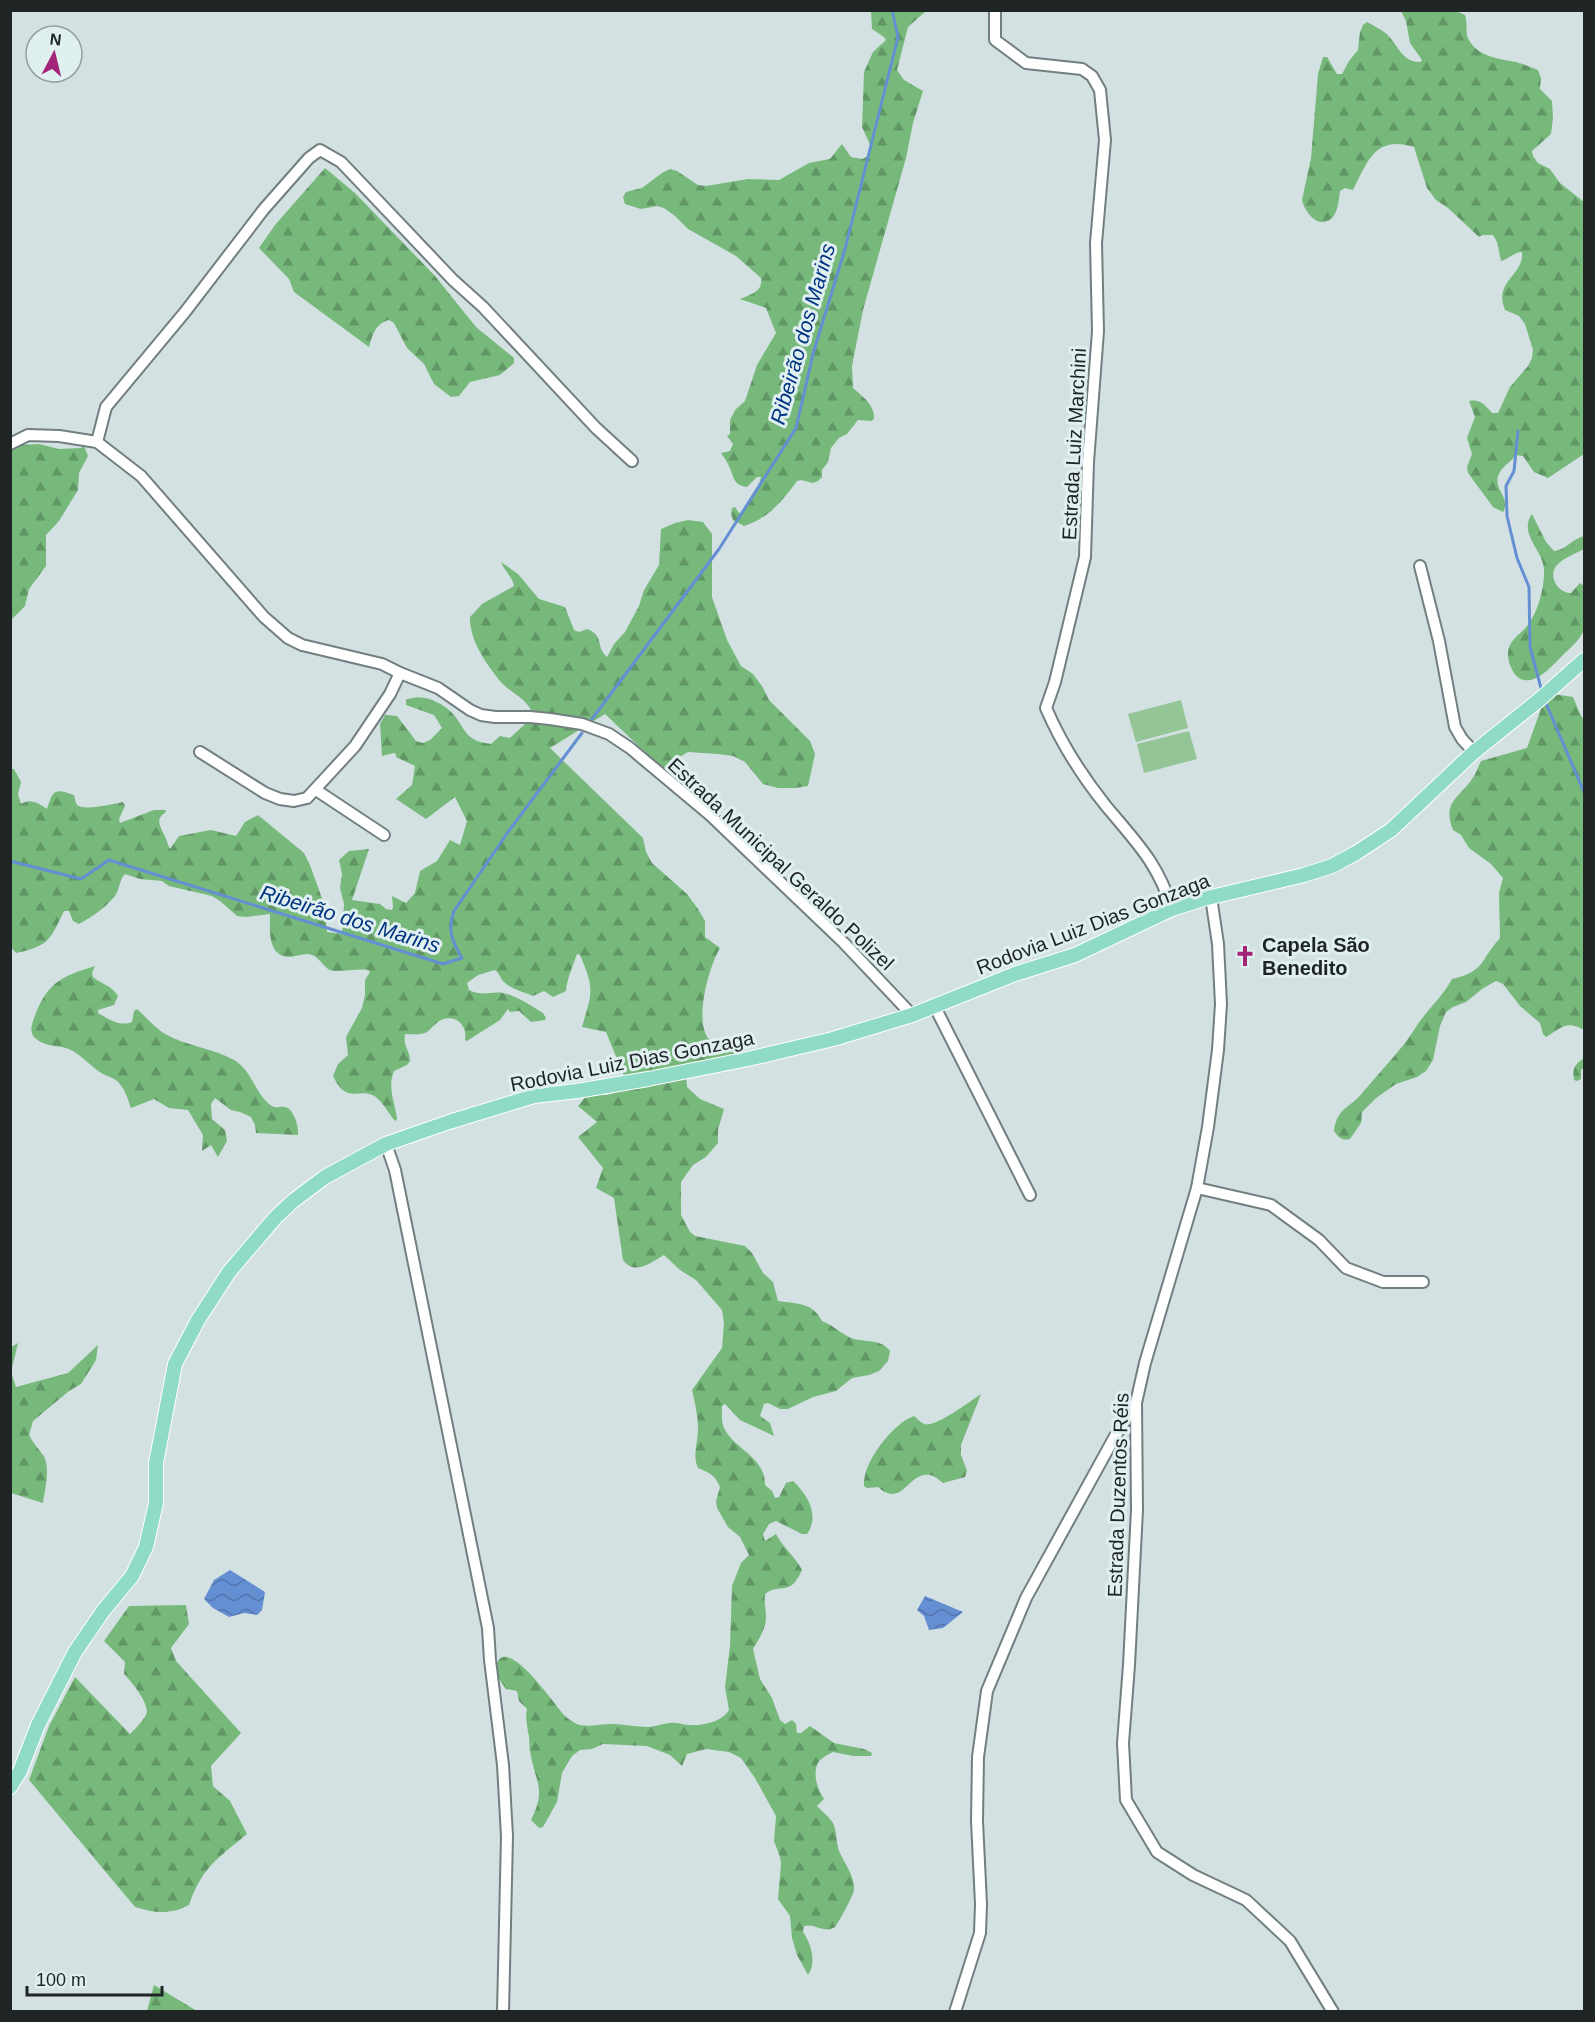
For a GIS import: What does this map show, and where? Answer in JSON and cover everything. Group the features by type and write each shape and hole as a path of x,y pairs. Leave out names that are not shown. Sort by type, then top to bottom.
{"main road":[{"name":"Rodovia Luiz Dias Gonzaga","path":"10,1787 20,1771 38,1725 75,1652 132,1576 146,1547 156,1503 156,1463 175,1364 198,1320 229,1272 293,1201 325,1177 386,1144 534,1096 638,1081 748,1059 833,1039 912,1015 1015,974 1075,955 1172,909 1332,866 1391,830 1474,752 1544,696 1584,660"}],"street":[{"name":"Estrada Luiz Marchini","path":"995,10 995,40 1000,45 1026,63 1082,69 1092,76 1100,90 1105,140 1096,243 1098,332 1088,462 1085,557 1055,682 1046,708 1055,730 1077,765 1151,862 1166,888 1172,909"},
{"path":"97,442 106,406 185,312 264,209 309,158 320,150 341,162 453,280 498,323 596,428 632,461"},
{"name":"Estrada Municipal Geraldo Polizel","path":"10,444 28,435 59,436 97,442 141,476 264,617 288,638 302,645 382,664 438,688 481,715 550,719 582,724 609,734 630,748 710,815 844,943 912,1015"},
{"path":"1420,566 1439,641 1455,727 1462,740 1474,752"},
{"path":"200,752 265,793 294,801 307,798 354,746 390,694 400,673"},
{"path":"316,790 384,835"},
{"name":"Estrada Duzentos Réis","path":"1211,897 1218,944 1221,1004 1218,1050 1208,1127 1197,1188 1145,1363 1136,1403 1137,1510 1123,1743 1126,1800 1157,1852 1193,1875 1246,1900 1290,1941 1333,2012"},
{"path":"935,1007 1030,1195"},
{"path":"386,1144 395,1170 488,1628 503,1766 507,1836 503,2012"},
{"path":"1197,1188 1271,1205 1319,1240 1346,1268 1383,1282 1423,1282"},
{"path":"955,2012 980,1933 978,1757 987,1691 1026,1598 1114,1438 1136,1403"}],"green space":[{"path":"871,11 926,11 908,27 897,70 904,80 923,91 863,310 852,366 853,388 870,405 874,419 871,421 858,420 847,434 839,438 831,448 828,462 818,481 813,483 797,481 768,514 744,526 733,520 732,508 735,507 739,513 744,512 761,477 757,477 747,487 739,484 721,453 730,451 733,444 727,436 730,434 730,420 735,410 745,401 757,365 776,333 766,308 740,299 758,289 761,278 736,256 688,229 664,208 657,206 641,209 625,204 623,197 626,192 642,188 670,169 698,185 706,186 748,179 779,180 809,163 830,159 842,144 851,157 862,159 869,156 871,147 862,127 864,72 873,52 886,40 872,29"},
{"path":"1401,11 1456,11 1465,15 1468,38 1476,49 1488,56 1538,70 1541,78 1540,89 1552,101 1553,118 1551,134 1532,151 1533,156 1538,163 1550,169 1560,183 1584,202 1584,454 1548,478 1534,472 1523,456 1516,455 1501,470 1498,478 1499,488 1505,502 1503,512 1493,507 1468,473 1467,467 1472,454 1467,438 1475,417 1469,401 1479,402 1492,413 1498,413 1510,387 1532,358 1533,350 1525,324 1519,316 1505,310 1502,300 1506,285 1521,260 1522,252 1501,261 1493,235 1479,237 1436,200 1427,188 1414,147 1401,144 1390,145 1374,153 1353,190 1345,188 1340,191 1336,212 1327,221 1318,221 1309,215 1302,200 1311,158 1318,74 1323,57 1327,57 1337,74 1342,74 1358,50 1360,32 1367,22 1388,36 1408,59 1420,62 1422,60 1410,43 1406,21"},
{"path":"325,168 355,193 435,276 476,327 514,358 514,363 500,375 470,382 459,396 451,397 434,384 424,364 407,348 394,323 389,320 378,327 369,347 294,292 289,279 259,248 275,225"},
{"path":"39,444 59,449 84,446 88,456 79,473 78,490 59,521 46,535 46,566 29,589 25,606 11,620 11,450 21,445"},
{"path":"1532,514 1546,542 1554,551 1584,536 1584,549 1559,563 1555,567 1553,577 1561,590 1566,592 1571,593 1580,583 1584,586 1585,617 1583,632 1574,645 1540,676 1526,680 1514,673 1508,650 1512,642 1531,621 1540,599 1543,583 1543,562 1529,535 1528,521"},
{"path":"688,520 703,522 712,534 712,597 727,640 741,666 753,674 769,700 810,741 815,754 808,786 778,788 763,784 745,762 733,756 718,754 688,752 676,759 665,771 605,714 550,748 643,838 646,852 652,863 687,894 705,921 705,937 720,948 711,968 704,996 705,1033 719,1046 747,1051 718,1059 686,1074 687,1087 700,1099 724,1109 718,1130 718,1143 706,1157 693,1165 681,1182 681,1215 690,1232 695,1236 745,1246 752,1253 763,1273 773,1282 778,1301 809,1307 822,1321 847,1336 877,1342 890,1351 888,1361 879,1371 852,1378 836,1391 813,1397 788,1409 764,1404 760,1416 770,1423 774,1436 740,1420 725,1404 722,1406 722,1421 725,1430 736,1444 756,1461 764,1475 765,1485 772,1491 775,1498 779,1497 786,1483 793,1481 807,1499 812,1513 811,1527 807,1534 802,1534 776,1521 769,1524 763,1534 765,1541 776,1534 802,1570 798,1579 789,1587 775,1589 765,1594 766,1622 753,1649 760,1679 772,1698 780,1720 785,1724 792,1720 796,1724 797,1733 801,1733 810,1726 834,1743 864,1749 872,1753 871,1756 853,1756 833,1752 821,1759 817,1765 817,1783 824,1799 817,1806 833,1823 839,1851 851,1875 854,1890 835,1927 823,1929 804,1926 803,1932 810,1947 812,1959 808,1975 797,1955 792,1938 790,1916 778,1899 781,1864 774,1841 776,1816 741,1758 729,1752 706,1749 687,1754 682,1766 670,1755 647,1746 603,1744 592,1749 580,1750 572,1756 562,1773 557,1802 543,1827 539,1828 531,1820 539,1793 530,1751 527,1709 519,1701 517,1691 506,1689 495,1673 499,1660 506,1657 516,1662 540,1685 564,1715 580,1725 616,1724 648,1727 679,1723 700,1725 722,1718 729,1710 725,1687 730,1646 732,1586 741,1563 749,1555 740,1537 728,1527 717,1508 716,1501 720,1487 718,1483 712,1475 698,1468 695,1458 698,1424 692,1390 722,1348 724,1323 722,1310 696,1280 680,1270 664,1255 638,1268 628,1265 623,1260 614,1198 596,1188 603,1168 578,1137 597,1122 578,1106 588,1094 607,1095 652,1082 655,1073 624,1076 606,1032 582,1027 590,998 590,984 580,955 577,954 566,991 553,997 544,991 533,996 514,988 504,982 495,970 478,975 467,983 469,990 474,992 503,993 519,999 543,1013 545,1020 531,1022 519,1011 510,1012 508,1009 500,1020 467,1041 462,1025 451,1018 441,1020 425,1033 405,1034 410,1061 407,1065 394,1071 391,1083 397,1119 395,1121 377,1098 365,1093 354,1094 344,1091 333,1076 338,1064 348,1055 346,1037 362,1008 365,980 370,972 368,970 330,970 311,955 288,957 281,955 276,952 271,940 270,914 237,916 212,896 169,886 162,881 140,879 125,874 115,896 89,918 79,924 73,921 69,911 64,911 51,935 42,944 16,953 10,946 10,769 14,769 21,782 18,794 21,804 31,801 47,809 53,794 58,791 74,795 76,804 80,807 123,802 125,806 119,819 120,823 154,810 165,810 166,812 159,821 170,849 179,836 211,830 236,836 245,822 258,815 304,853 324,904 327,932 342,934 344,904 340,888 342,874 339,860 349,851 369,849 352,900 380,904 392,910 392,896 406,903 415,893 420,871 437,861 450,840 460,845 467,821 455,797 426,819 396,799 412,785 415,766 396,757 394,753 382,756 380,724 385,715 397,716 416,741 423,743 430,740 442,728 434,715 406,705 406,700 426,698 449,711 467,734 476,740 491,744 500,736 510,738 525,724 531,710 504,685 489,667 479,651 470,625 470,617 482,604 514,586 501,562 518,574 539,599 565,607 574,630 579,632 587,629 593,632 607,657 614,644 625,632 639,606 644,590 659,565 661,529"},
{"path":"1553,694 1573,697 1584,719 1584,1027 1582,1029 1567,1025 1546,1037 1540,1023 1520,1006 1503,984 1496,981 1466,1002 1446,1012 1440,1026 1433,1060 1426,1071 1417,1077 1396,1084 1376,1098 1362,1112 1361,1123 1350,1139 1345,1140 1334,1131 1341,1112 1358,1097 1408,1040 1452,979 1477,969 1500,938 1499,893 1503,878 1491,864 1469,848 1461,835 1453,830 1450,821 1451,807 1453,801 1473,777 1481,761 1527,748 1542,706"},
{"path":"1181,700 1188,728 1136,742 1128,714"},
{"path":"1189,731 1197,759 1144,773 1137,744"},
{"path":"95,966 93,977 110,987 118,996 114,1005 98,1010 98,1013 123,1024 132,1022 134,1011 137,1009 165,1034 234,1060 246,1070 266,1101 274,1107 285,1107 291,1111 297,1123 298,1135 256,1133 251,1117 231,1110 215,1098 211,1104 212,1119 225,1130 227,1141 218,1157 211,1145 202,1151 203,1135 188,1110 169,1108 154,1099 131,1108 125,1092 116,1080 103,1074 69,1049 47,1044 35,1038 31,1028 32,1023 49,990 63,978"},
{"path":"1584,1058 1581,1079 1574,1080 1575,1067"},
{"path":"18,1343 11,1372 11,1347"},
{"path":"98,1345 96,1360 81,1384 33,1421 29,1435 43,1455 47,1466 43,1503 11,1493 11,1372 16,1387 68,1373"},
{"path":"981,1394 961,1445 961,1455 967,1471 965,1477 943,1483 930,1475 922,1475 894,1494 887,1493 878,1487 864,1486 868,1466 873,1456 888,1435 897,1427 914,1416 925,1424 936,1422"},
{"path":"186,1605 189,1624 171,1648 176,1661 241,1733 211,1766 213,1786 230,1801 247,1834 205,1872 189,1905 169,1912 156,1912 135,1907 29,1780 49,1726 75,1677 130,1734 146,1715 146,1705 124,1674 125,1662 104,1641 129,1606"},
{"path":"154,1985 197,2011 147,2011"}],"water":[{"path":"230,1570 265,1592 262,1610 257,1615 244,1613 229,1617 213,1608 204,1599 214,1580"},
{"path":"925,1596 963,1612 943,1628 929,1630 924,1616 917,1610"}],"waterway":[{"name":"Ribeirão dos Marins","path":"592,719 719,549 796,428 813,354 845,249 898,37 892,10"},
{"name":"Ribeirão dos Marins","path":"1518,431 1514,471 1506,486 1507,516 1517,558 1529,587 1530,647 1542,692"},
{"name":"Ribeirão dos Marins","path":"1545,701 1584,792"},
{"name":"Ribeirão dos Marins","path":"10,861 81,879 109,860 443,964 462,958 452,935 451,924 454,911 508,832 582,733"}],"place":[{"name":"Capela São Benedito","path":"1245,956"}]}
